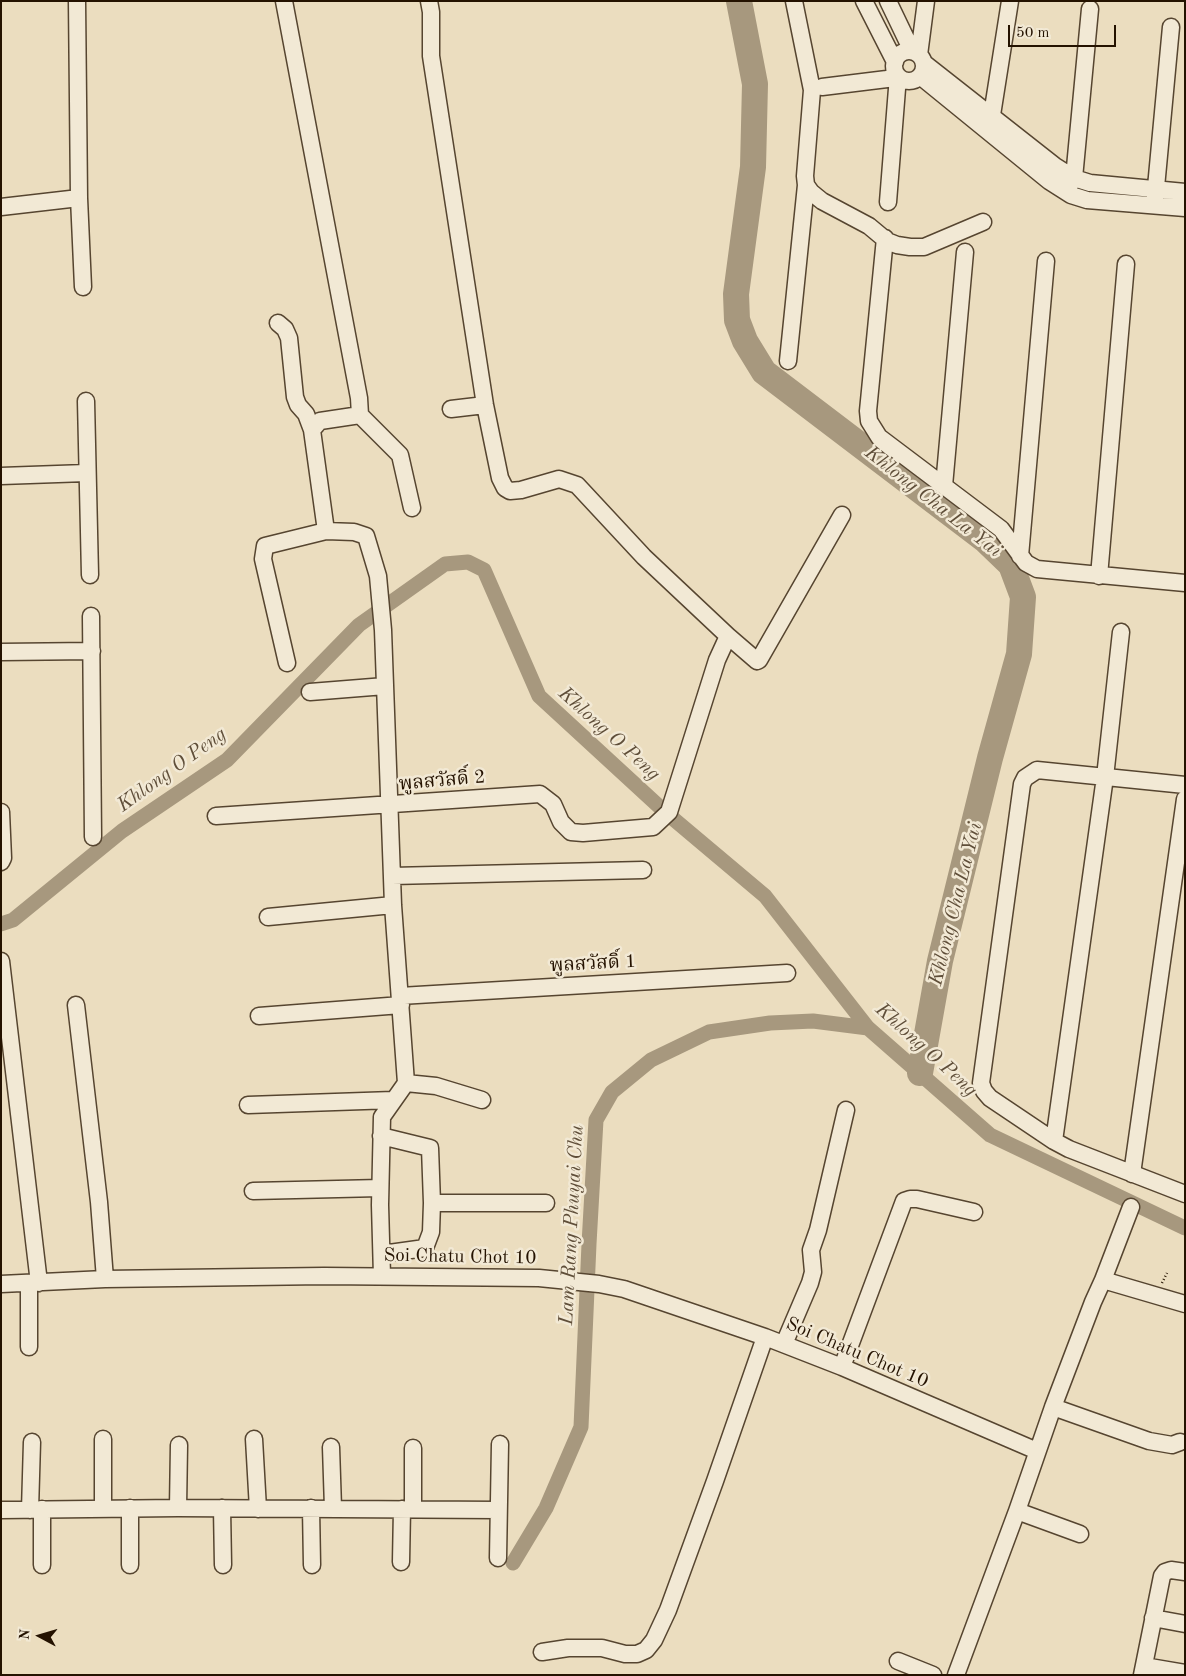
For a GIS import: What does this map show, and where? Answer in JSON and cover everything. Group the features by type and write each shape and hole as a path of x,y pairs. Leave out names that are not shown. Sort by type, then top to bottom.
{"street":[{"path":"77,1 79,198 83,287"},
{"path":"284,1 358,388 360,415 400,455 412,508"},
{"path":"429,1 431,12 431,56 485,405 500,478 505,488 510,491 521,490 559,479 577,485 644,557 756,661 760,660 842,516"},
{"path":"788,361 806,185 805,176 812,90 794,1"},
{"path":"864,1 896,69 902,79 911,81 919,61 926,1"},
{"path":"888,1 919,61"},
{"path":"987,121 1010,1"},
{"path":"1070,185 1090,10"},
{"path":"1155,197 1172,27"},
{"path":"888,202 896,69 900,54 908,51 987,121 1055,166 1070,185"},
{"path":"822,87 887,79 896,69"},
{"path":"1070,185 1090,183 1155,197 1185,208"},
{"path":"806,185 822,202 869,226 897,245 924,247 983,222"},
{"path":"1155,197 1185,192"},
{"path":"1,207 79,198"},
{"path":"885,238 868,411 869,421 879,437 1001,529 1026,563 1037,569 1185,584"},
{"path":"944,486 965,252"},
{"path":"1020,556 1046,261"},
{"path":"1099,576 1126,264"},
{"path":"278,323 285,328 289,338 296,397 298,405 306,414 312,430 326,531"},
{"path":"86,401 86,473 90,575"},
{"path":"451,409 485,405"},
{"path":"312,430 320,421 360,415"},
{"path":"1,476 86,473"},
{"path":"287,664 263,559 265,546 326,531 354,532 366,536 378,576 382,630 390,805 392,905 406,1083 392,1100 382,1117 380,1188 382,1276"},
{"path":"92,616 93,837"},
{"path":"1054,1142 1105,777 1121,632"},
{"name":"พูลสวัสดิ์ 2","path":"216,816 540,794 553,804 561,822 571,832 583,833 653,827 669,812 717,660 728,636"},
{"path":"1,652 92,651"},
{"path":"310,692 385,686"},
{"path":"1185,785 1037,770 1025,778 1022,784 981,1076 981,1084 990,1098 1054,1142 1185,1194"},
{"path":"1132,1174 1185,799"},
{"path":"1,812 3,858 1,862"},
{"path":"392,876 643,870"},
{"path":"268,917 392,905"},
{"path":"1,961 34,1283 29,1347"},
{"name":"พูลสวัสดิ์ 1","path":"260,1016 400,1001 787,974"},
{"path":"76,1005 99,1202 105,1279"},
{"path":"406,1083 436,1086 482,1100"},
{"path":"248,1105 392,1100"},
{"path":"784,1344 810,1283 812,1250 846,1110"},
{"path":"381,1136 430,1148 432,1203 431,1232 425,1248 382,1254"},
{"path":"253,1191 380,1188"},
{"path":"842,1367 904,1201 917,1199 974,1212"},
{"path":"432,1203 546,1203"},
{"path":"956,1675 1017,1511 1053,1407 1131,1207"},
{"name":"Soi Chatu Chot 10","path":"1,1284 105,1279 382,1276 539,1278 624,1289 784,1344 1037,1451"},
{"path":"1104,1280 1185,1304"},
{"path":"542,1652 568,1648 602,1648 625,1654 637,1654 646,1650 654,1640 668,1610 765,1337"},
{"path":"1053,1407 1149,1441 1172,1445 1180,1442"},
{"path":"103,1439 103,1508"},
{"path":"254,1439 258,1509"},
{"path":"32,1442 36,1510 42,1565"},
{"path":"498,1558 500,1444"},
{"path":"178,1508 179,1445"},
{"path":"331,1447 333,1508"},
{"path":"401,1562 413,1448"},
{"path":"1,1510 103,1508 498,1510"},
{"path":"130,1508 130,1565"},
{"path":"222,1508 223,1565"},
{"path":"311,1508 312,1564"},
{"path":"1017,1511 1080,1534"},
{"path":"1185,1572 1171,1570 1165,1572 1162,1576 1143,1670 1185,1673"},
{"path":"1153,1618 1185,1624"},
{"path":"898,1662 933,1675"}],"waterway":[{"name":"Khlong Cha La Yai","path":"739,1 755,84 753,167 736,294 737,320 745,341 764,372 985,540 1011,565 1023,597 1019,654 990,758 940,961 920,1073"},
{"name":"Khlong O Peng","path":"1,924 13,920 122,831 227,760 359,625 445,564 468,562 484,570 539,696 664,811 765,896 868,1028 990,1135 1185,1228"},
{"name":"Lam Rang Phuyai Chu","path":"513,1563 546,1508 581,1427 596,1120 612,1092 651,1060 709,1032 770,1023 813,1021 868,1028"}]}
